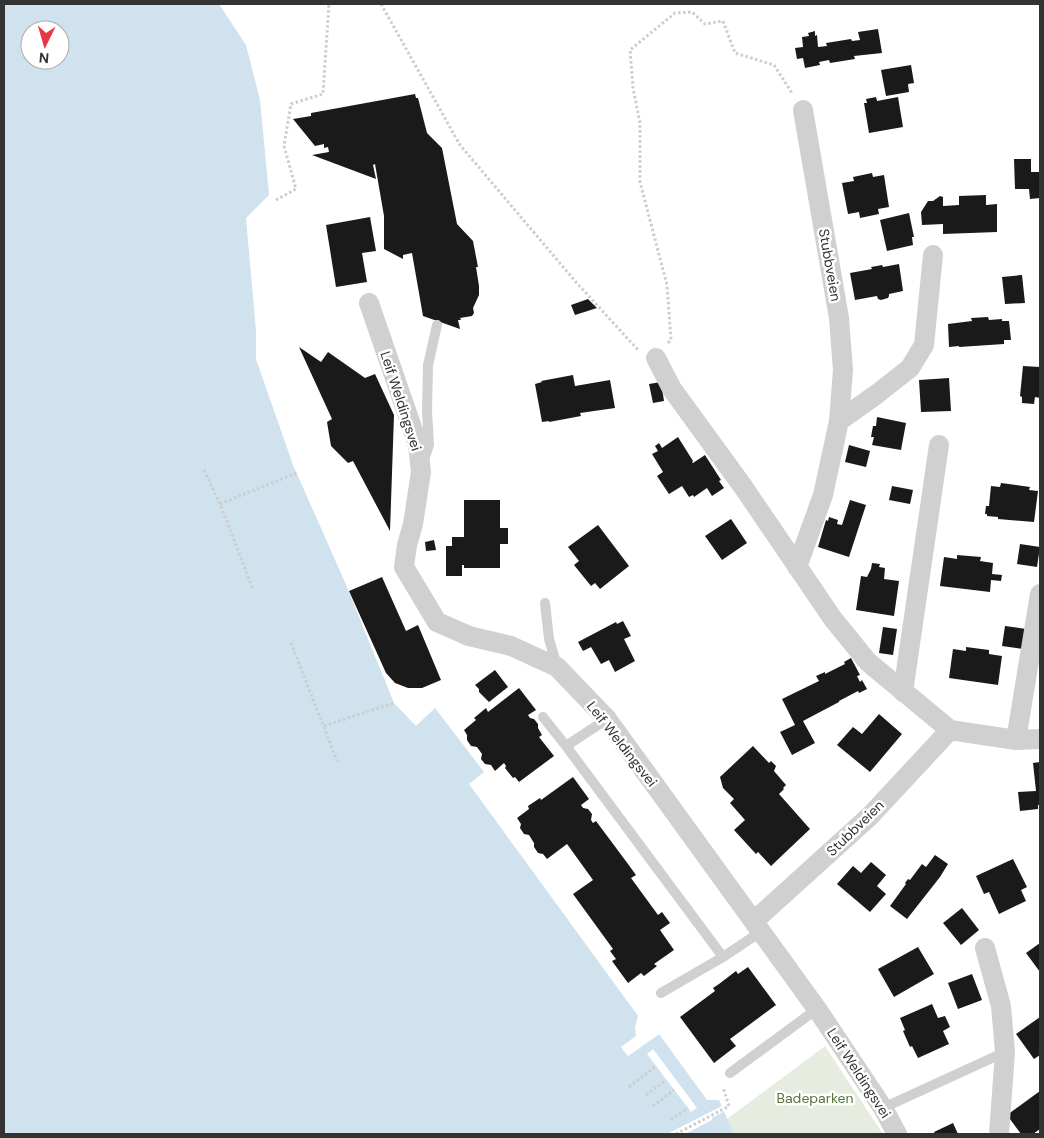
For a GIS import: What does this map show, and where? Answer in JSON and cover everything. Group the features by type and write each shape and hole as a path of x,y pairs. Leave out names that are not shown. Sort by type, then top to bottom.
{"street":[{"name":"Stubbveien","path":"797,566 823,495 838,421 843,370 838,318 803,110"},
{"path":"838,421 910,368 924,345 933,255"},
{"name":"Leif Weldingsvei","path":"369,303 418,445 420,472 413,524 407,545 404,567 437,622 469,636 511,646 557,667 606,719 817,1008 883,1108 897,1134"},
{"path":"656,358 672,389 744,488 833,619 868,662 950,730 1016,740 1040,739"},
{"path":"904,692 939,445"},
{"path":"1016,740 1040,594"},
{"name":"Stubbveien","path":"758,926 870,816 950,730"},
{"path":"985,948 1002,1006 1005,1052 999,1134"}],"lane":[{"path":"420,472 429,445 427,411 428,365 437,325"},
{"path":"545,602 549,639 557,667"},
{"path":"543,718 566,746 723,957"},
{"path":"566,746 606,719"},
{"path":"661,994 723,957 758,926"},
{"path":"730,1073 817,1008"},
{"path":"883,1108 1005,1052"}],"path":[{"path":"276,200 296,189 284,146 291,104 323,94 329,4"},
{"path":"381,4 460,144 575,281 642,354 656,358 671,340 667,285 640,182 640,123 633,88 630,50 675,13 692,12 705,24 723,21 735,53 774,65 803,110"},
{"path":"204,470 220,504 252,589"},
{"path":"220,504 297,473"},
{"path":"291,643 337,760"},
{"path":"324,726 394,703"},
{"path":"629,1087 656,1066"},
{"path":"676,1134 729,1106 721,1083 730,1073"},
{"path":"646,1095 666,1080"},
{"path":"653,1106 674,1090"},
{"path":"671,1120 688,1108"}],"green space":[{"name":"Badeparken","path":"825,1046 883,1134 734,1134 727,1119"}],"water":[{"path":"4,4 219,4 246,45 260,100 269,195 246,218 256,331 256,359 293,465 344,580 394,703 416,726 435,708 484,772 469,784 638,1016 635,1027 636,1036 621,1047 628,1056 659,1034 707,1100 719,1100 734,1134 4,1134"}],"pier":[{"path":"657,1032 659,1034 628,1056 621,1047 638,1035 638,1038 624,1047 628,1053"},
{"path":"653,1049 697,1108 691,1112 647,1054"},
{"path":"724,1105 726,1110 712,1118 712,1120 685,1134 667,1134"}],"building":[{"path":"878,29 882,53 854,56 855,59 830,63 829,60 819,62 820,65 805,68 803,58 797,59 795,48 803,47 802,37 809,36 808,33 815,31 818,47 827,46 826,43 851,39 852,41 860,40 858,32"},
{"path":"911,65 914,83 908,84 909,92 886,96 881,70"},
{"path":"415,94 416,98 418,98 427,133 442,148 457,224 473,241 478,267 476,267 479,295 473,308 474,313 472,316 458,320 460,329 423,316 412,253 403,255 403,259 384,249 384,216 375,164 373,165 376,179 312,155 329,152 328,147 324,148 324,144 315,146 293,119 311,116 311,113"},
{"path":"876,97 877,101 898,97 903,127 869,133 864,103 867,103 866,99"},
{"path":"1014,159 1031,159 1031,172 1040,172 1040,198 1030,199 1029,189 1015,189"},
{"path":"872,173 873,177 884,175 889,207 878,209 879,214 860,218 859,212 848,214 842,183 854,181 853,177"},
{"path":"986,195 986,205 997,204 997,232 943,234 943,224 922,225 921,212 928,201 933,201 940,196 943,197 943,206 959,205 959,196"},
{"path":"909,213 914,237 912,237 913,245 887,251 880,220"},
{"path":"370,217 376,251 362,253 367,282 336,287 326,225"},
{"path":"899,264 903,291 889,294 888,298 881,300 877,296 855,300 850,273 872,269 871,267"},
{"path":"1022,275 1025,303 1005,304 1002,277"},
{"path":"588,299 597,308 575,315 571,305"},
{"path":"988,317 989,320 1002,319 1002,321 1009,321 1011,340 1004,340 1004,344 949,347 948,324 972,321 971,318"},
{"path":"299,347 321,362 328,352 365,378 375,374 394,415 390,531 353,461 348,463 331,446 327,422 332,419"},
{"path":"1023,366 1040,367 1040,398 1035,397 1034,404 1022,403 1022,397 1020,396"},
{"path":"573,375 575,386 610,380 615,408 580,413 581,416 542,422 535,384 541,381"},
{"path":"949,378 951,411 921,412 919,380"},
{"path":"661,382 664,401 653,403 649,384"},
{"path":"877,417 906,423 901,450 872,445 874,437 871,437 873,426 876,426"},
{"path":"678,437 693,463 705,455 724,488 712,496 707,488 694,497 693,495 689,497 682,486 669,494 657,476 663,472 652,454 658,451 655,446 659,443 662,448"},
{"path":"849,445 870,451 866,467 845,462"},
{"path":"1001,483 1030,487 1029,490 1038,491 1034,522 998,519 998,517 985,514 986,506 989,506 991,486 1000,487"},
{"path":"892,486 913,490 910,504 889,500"},
{"path":"464,500 500,500 500,528 508,528 508,544 500,544 500,568 464,568 464,565 462,565 462,576 446,576 446,546 452,546 452,537 464,537"},
{"path":"850,500 866,505 849,557 818,547 826,520 828,521 829,517 838,520 837,524 842,525"},
{"path":"731,519 747,543 722,560 705,536"},
{"path":"598,525 629,566 600,589 595,583 591,586 574,565 579,561 568,547"},
{"path":"434,540 436,550 426,551 425,542"},
{"path":"1020,544 1040,547 1037,567 1017,564"},
{"path":"957,555 981,557 980,561 993,563 992,574 1002,575 1001,581 991,580 990,592 940,586 944,557 957,559"},
{"path":"872,563 880,564 879,567 885,568 884,579 899,581 894,616 856,610 861,576 867,577"},
{"path":"382,577 406,631 418,625 441,680 422,688 408,688 395,683 386,673 349,591"},
{"path":"623,621 631,636 624,639 635,661 615,672 609,660 601,664 591,647 583,651 578,642 616,622 617,624"},
{"path":"1005,626 1026,629 1023,649 1002,646"},
{"path":"883,627 897,629 893,655 879,653"},
{"path":"966,647 989,650 989,654 1002,656 998,685 949,678 953,649 966,651"},
{"path":"851,658 860,675 857,676 860,682 862,680 867,689 859,693 858,691 803,721 815,743 792,755 780,732 795,725 782,699 819,681 816,676 825,672 825,674 845,664 844,662"},
{"path":"495,670 508,687 489,702 475,685"},
{"path":"519,688 536,710 528,715 538,724 542,735 539,737 554,756 519,782 505,768 504,763 495,771 491,765 485,764 481,759 482,754 477,747 471,746 467,740 464,730 486,708 488,712"},
{"path":"879,714 902,734 870,772 837,745 853,727 862,734"},
{"path":"753,746 769,763 771,761 776,766 774,771 786,785 779,794 810,829 771,866 758,852 756,854 734,830 745,820 730,803 734,799 723,788 720,777"},
{"path":"1040,762 1040,805 1038,805 1038,809 1020,811 1018,792 1036,791 1033,763"},
{"path":"573,777 589,799 581,805 592,814 591,820 593,823 596,821 636,875 631,878 658,915 662,912 670,923 660,930 674,950 654,964 657,966 644,976 641,973 628,983 612,961 616,959 610,951 613,949 573,894 593,880 567,844 547,859 543,854 538,853 529,835 524,834 520,828 521,824 517,818 529,809 528,806 540,798 541,800"},
{"path":"935,855 948,864 907,919 890,906 908,879 910,880 922,864 926,867"},
{"path":"1013,859 1027,887 1021,890 1026,901 999,914 989,892 984,894 976,876"},
{"path":"871,862 886,875 877,886 886,894 870,912 837,884 853,866 861,873"},
{"path":"962,908 979,930 961,945 943,923"},
{"path":"1040,943 1040,972 1026,953"},
{"path":"918,947 934,974 894,997 878,969"},
{"path":"748,967 776,1005 730,1039 736,1046 714,1063 680,1017 715,991 713,988 736,971 738,974"},
{"path":"972,974 982,1000 958,1009 948,983"},
{"path":"932,1004 938,1018 945,1016 950,1027 943,1031 949,1044 918,1058 912,1046 910,1047 900,1018"},
{"path":"1040,1017 1040,1055 1034,1059 1016,1034"},
{"path":"1040,1091 1040,1129 1033,1134 1021,1134 1007,1115"},
{"path":"953,1123 958,1134 935,1134 934,1132"}]}
